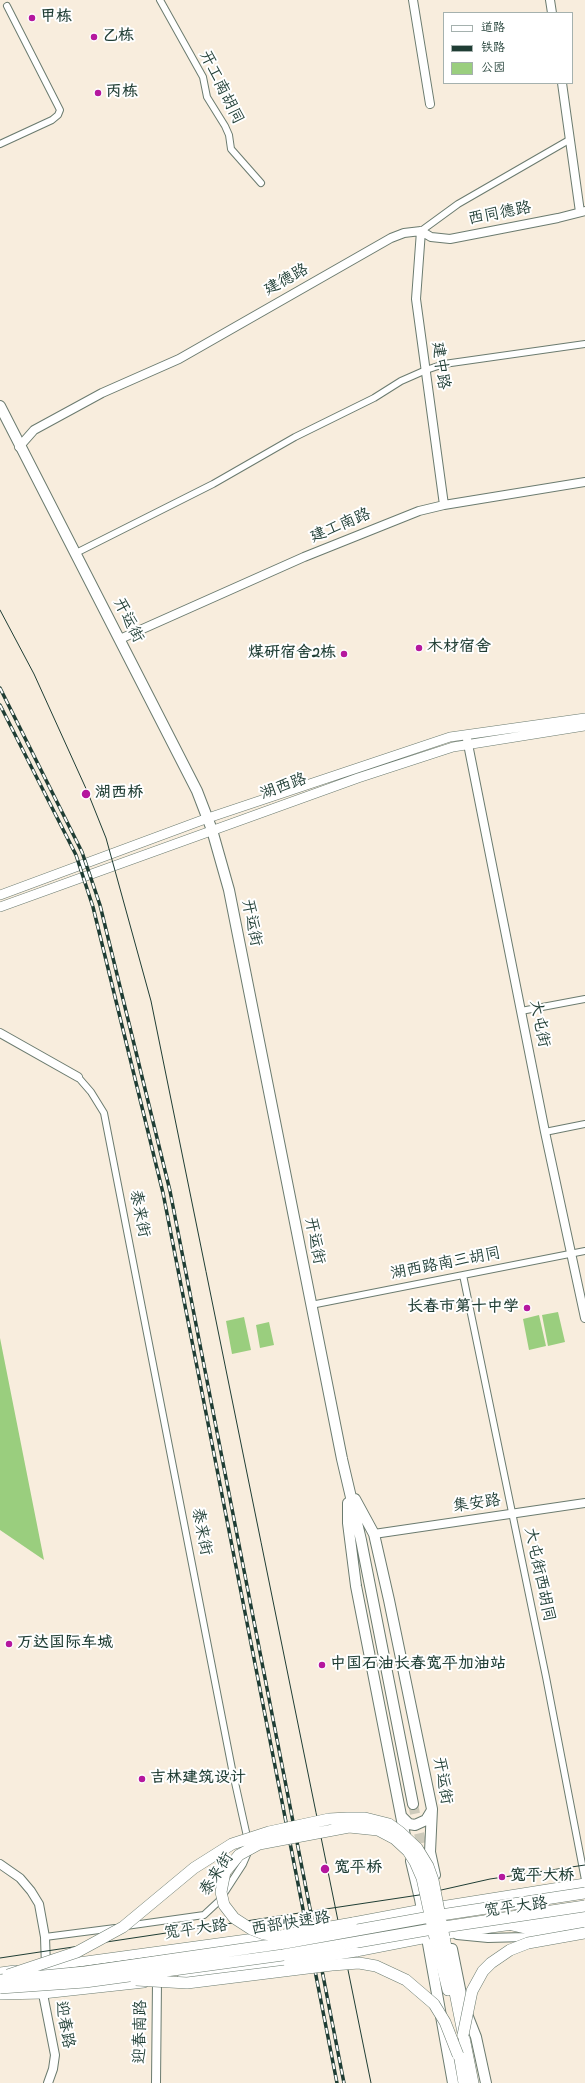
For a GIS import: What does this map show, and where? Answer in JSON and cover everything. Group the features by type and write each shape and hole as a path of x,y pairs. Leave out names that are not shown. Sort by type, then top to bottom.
{"highway":[{"path":"0,1979 77,1952 123,1926 194,1868 220,1850 237,1842 257,1835 329,1819 365,1818 383,1822 400,1832 417,1848 428,1866 437,1902 465,2083"},
{"path":"318,1938 285,1938 264,1934 251,1929 234,1918 224,1905 221,1892 223,1878 228,1865 245,1851 259,1844 338,1828 372,1828 388,1834 402,1844 415,1862 424,1886 440,1965 447,1985 460,2045 473,2083"},
{"name":"西部快速路","path":"0,1979 85,1972 318,1938 441,1915 585,1893"},
{"name":"西部快速路","path":"0,1988 85,1982 115,1978 283,1954 444,1927 585,1906"},
{"path":"512,1925 534,1930 585,1922"},
{"path":"460,2045 472,1991 483,1971 491,1963 510,1950 528,1942 585,1932"},
{"path":"115,1978 187,1983 332,1965 359,1964 376,1966 406,1980 434,2004 460,2045"}],"main road":[{"name":"开运街","path":"0,406 19,447 120,639 208,818 212,830 229,890 348,1489 361,1540 413,1804"},
{"name":"湖西路","path":"0,907 467,739 585,718"},
{"name":"湖西路","path":"0,895 208,818 450,737 467,739 585,726"},
{"name":"开运街","path":"348,1489 374,1534 432,1809 430,1852 463,2004 476,2037 486,2083"},
{"name":"开运街","path":"348,1489 348,1523 356,1586 401,1816 422,1909 453,2083"},
{"path":"401,1816 409,1824 415,1825 426,1820 432,1809"},
{"name":"宽平大路","path":"0,1972 284,1934 422,1909 585,1883"},
{"name":"宽平大路","path":"0,1995 43,1994 157,1982 356,1952 448,1934 585,1915"}],"street":[{"name":"开工南胡同","path":"160,0 203,77 207,97 213,109 225,126 229,135 231,149 261,183"},
{"path":"413,0 430,104"},
{"path":"550,0 552,12"},
{"path":"0,144 52,120 58,115 60,110 7,6"},
{"path":"562,84 569,140 582,211"},
{"name":"建德路","path":"19,447 34,430 102,393 178,359 391,238 404,233 421,231 458,204 569,140"},
{"name":"西同德路","path":"421,231 431,237 450,239 558,218 582,211"},
{"name":"建中路","path":"421,231 416,299 444,505"},
{"path":"76,553 213,484 295,438 374,398 401,381 426,370 444,364 585,344"},
{"name":"建工南路","path":"120,639 381,525 444,505 585,482"},
{"name":"大屯街","path":"467,739 545,1132 585,1318"},
{"path":"521,1011 585,999"},
{"name":"泰来街","path":"0,1033 78,1078 91,1092 104,1113 232,1769 249,1846 243,1864 231,1883 219,1901 204,1915 45,1937"},
{"path":"545,1132 585,1124"},
{"name":"湖西路南三胡同","path":"311,1305 585,1251"},
{"name":"大屯街西胡同","path":"463,1275 546,1677 585,1880"},
{"name":"集安路","path":"374,1534 585,1503"},
{"name":"迎春路","path":"0,1864 20,1878 31,1891 38,1904 45,1937 46,1967 43,1994 55,2055 53,2069 48,2083"},
{"path":"448,1934 488,1938 525,1937 585,1928"},
{"name":"迎春南路","path":"156,2083 157,1982"}],"green space":[{"path":"558,1312 565,1342 548,1346 542,1315"},
{"path":"539,1315 546,1346 529,1350 523,1319"},
{"path":"244,1317 251,1350 232,1354 226,1321"},
{"path":"269,1322 274,1345 260,1348 256,1325"},
{"path":"0,1338 44,1560 0,1530"}],"tunnel":[{"path":"413,1804 424,1857"}],"tram line":[{"path":"0,610 34,674 88,793 106,838 151,1001 371,2083"},
{"path":"0,1958 419,1895 490,1879 585,1865"}],"railway":[{"path":"0,688 82,852 100,905 170,1191 344,2083"},
{"path":"0,705 76,855 93,907 163,1193 337,2083"}],"place":[{"name":"甲栋","path":"32,18"},
{"name":"乙栋","path":"94,37"},
{"name":"丙栋","path":"98,93"},
{"name":"木材宿舍","path":"419,648"},
{"name":"煤研宿舍2栋","path":"344,654"},
{"name":"湖西桥","path":"86,794"},
{"name":"长春市第十中学","path":"527,1308"},
{"name":"万达国际车城","path":"9,1644"},
{"name":"中国石油长春宽平加油站","path":"322,1665"},
{"name":"吉林建筑设计","path":"142,1779"},
{"name":"宽平桥","path":"325,1869"},
{"name":"宽平大桥","path":"502,1877"}]}
